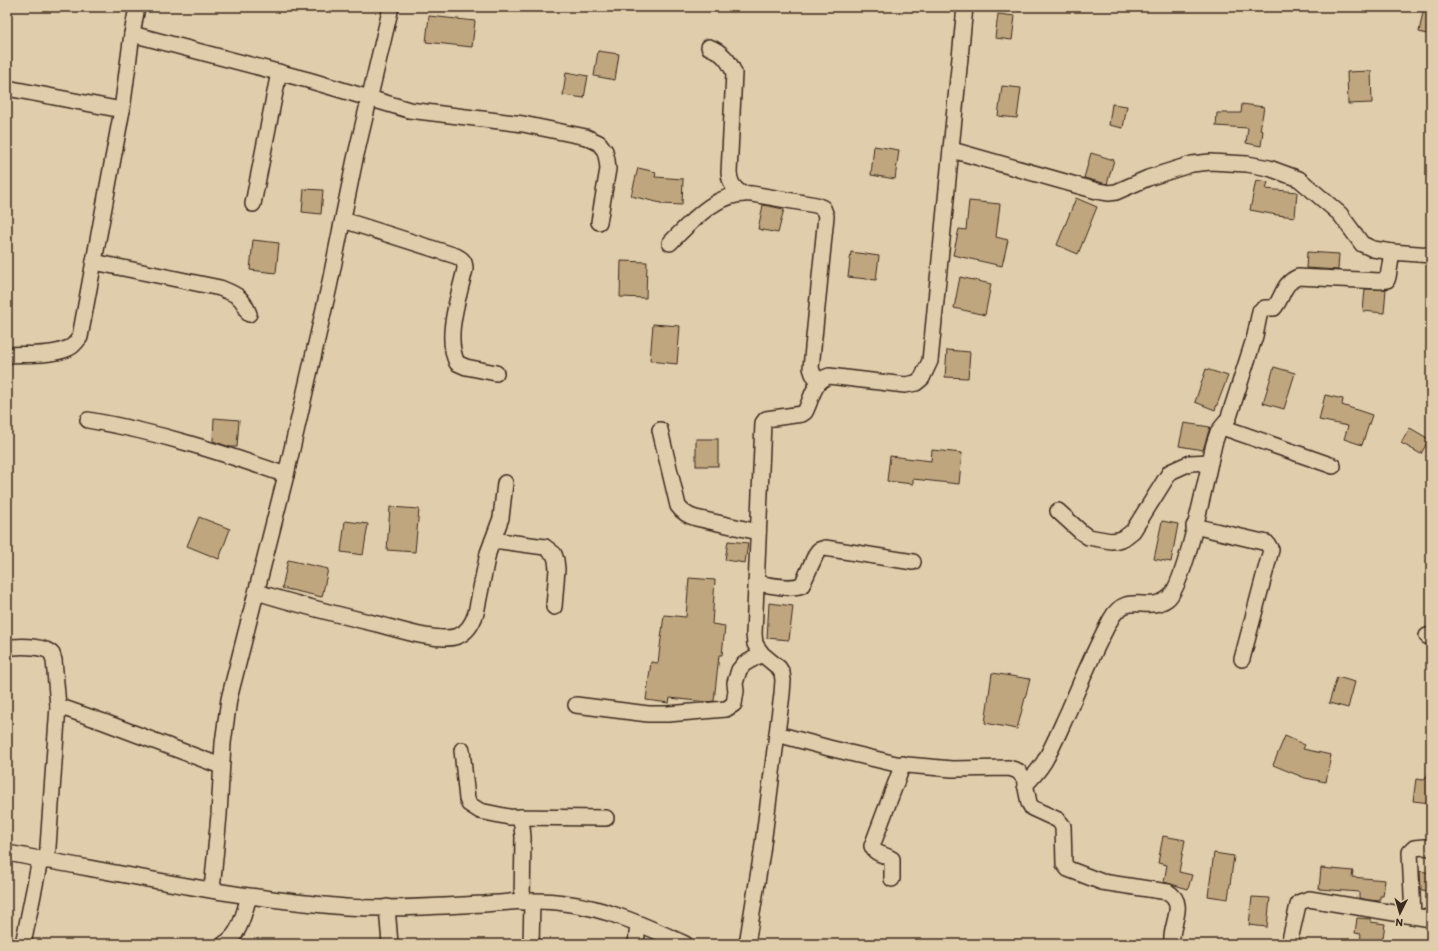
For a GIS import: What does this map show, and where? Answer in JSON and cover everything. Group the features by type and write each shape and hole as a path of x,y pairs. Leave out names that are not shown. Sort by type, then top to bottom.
{"street":[{"path":"7,355 59,351 70,348 80,337 122,110 137,7"},
{"path":"212,890 219,815 225,721 229,699 286,475 343,220 355,159 391,7"},
{"path":"747,944 762,852 783,680 779,668 762,654 755,644 754,634 763,424 766,419 802,414 805,412 819,381 829,376 905,384 916,383 922,378 927,370 931,354 966,7"},
{"path":"132,34 279,72 409,110 523,124 586,137 599,144 605,151 608,169 599,222"},
{"path":"709,47 722,54 730,63 734,73 729,173 732,186 742,194"},
{"path":"253,204 279,72"},
{"path":"7,88 122,110"},
{"path":"952,150 1097,191 1109,193 1116,192 1148,178 1192,164 1210,162 1247,164 1269,168 1299,179 1340,214 1362,244 1392,252 1431,255"},
{"path":"670,243 704,209 732,196 752,194 816,205 823,208 825,211 826,223 811,368 813,374 819,381"},
{"path":"343,220 452,254 463,259 465,269 451,337 453,356 457,363 466,367 496,373"},
{"path":"1025,785 1041,767 1053,746 1089,663 1114,613 1120,606 1126,604 1160,603 1168,599 1182,575 1214,444 1218,432 1229,417 1255,336 1261,310 1265,308 1275,308 1287,284 1292,279 1298,277 1380,281 1387,280 1392,252"},
{"path":"94,262 220,288 237,295 244,302 249,314"},
{"path":"88,420 127,426 167,436 215,450 286,475"},
{"path":"1222,427 1333,466"},
{"path":"660,430 678,506 682,512 688,516 758,532"},
{"path":"1058,511 1088,537 1111,541 1124,538 1132,531 1170,472 1190,463 1210,462"},
{"path":"257,592 418,634 451,638 459,636 466,632 474,620 481,593 488,553 501,518 506,483"},
{"path":"1194,526 1267,542 1271,550 1242,659"},
{"path":"493,540 545,547 554,554 557,569 554,607"},
{"path":"756,583 796,587 802,585 816,554 825,548 913,562"},
{"path":"13,647 30,647 44,650 52,654 54,660 58,706 43,861 23,944"},
{"path":"576,705 648,714 668,714 729,708 735,701 735,683 739,670 744,664 762,654"},
{"path":"58,706 89,716 221,766"},
{"path":"777,734 868,758 903,764 952,769 1009,768 1022,774 1028,803 1032,808 1058,820 1063,826 1064,864 1068,869 1102,882 1168,892 1176,898 1177,913 1172,944"},
{"path":"462,750 467,800 469,804 480,812 521,817 606,818"},
{"path":"892,879 892,859 877,853 872,846 903,764"},
{"path":"521,817 531,944"},
{"path":"1413,916 1410,850 1424,847 1431,848"},
{"path":"7,853 43,861 249,897 347,907 443,906 554,902 599,910 638,924 685,944"},
{"path":"224,944 234,936 239,927 249,897"},
{"path":"1289,944 1298,904 1306,900 1316,900 1431,919"},
{"path":"387,907 390,944"},
{"path":"636,944 638,924"}],"building":[{"path":"1424,7 1431,7 1431,35 1419,32"},
{"path":"998,14 1015,16 1012,40 995,38"},
{"path":"429,16 475,21 472,47 426,42"},
{"path":"598,51 619,54 615,80 594,76"},
{"path":"1371,71 1372,103 1348,104 1347,72"},
{"path":"566,72 588,76 584,98 563,95"},
{"path":"1002,86 1021,88 1017,118 998,116"},
{"path":"1112,104 1127,106 1123,128 1109,125"},
{"path":"1242,104 1264,107 1260,130 1263,131 1261,146 1246,143 1248,128 1216,126 1217,113 1241,113"},
{"path":"874,146 899,150 895,179 871,175"},
{"path":"1091,153 1114,160 1107,184 1084,178"},
{"path":"638,168 656,172 655,177 683,179 682,205 661,204 631,196"},
{"path":"1256,180 1268,182 1266,189 1297,192 1295,217 1250,210"},
{"path":"304,189 323,190 321,214 302,212"},
{"path":"1076,198 1097,207 1078,254 1057,245"},
{"path":"969,201 1000,204 996,237 1008,240 1002,266 953,255 959,229 966,230"},
{"path":"763,205 784,209 778,233 758,229"},
{"path":"253,240 279,243 276,273 250,270"},
{"path":"851,252 879,256 876,280 848,277"},
{"path":"1307,252 1339,254 1338,270 1306,268"},
{"path":"621,261 647,262 646,298 620,297"},
{"path":"960,277 991,284 985,315 954,308"},
{"path":"1365,289 1386,289 1384,313 1363,311"},
{"path":"653,324 680,326 677,364 650,361"},
{"path":"947,350 970,352 968,378 945,377"},
{"path":"1274,367 1295,373 1284,409 1263,403"},
{"path":"1206,369 1228,376 1215,410 1195,402"},
{"path":"1325,395 1343,399 1342,405 1372,415 1362,445 1344,439 1348,426 1319,420"},
{"path":"214,418 239,420 237,447 230,447 213,441"},
{"path":"1184,423 1210,427 1203,450 1179,446"},
{"path":"1410,428 1429,439 1421,454 1401,443"},
{"path":"696,439 718,439 718,466 696,466"},
{"path":"932,450 962,453 959,484 913,479 913,484 887,481 890,456 931,461"},
{"path":"390,507 419,509 415,552 387,550"},
{"path":"199,517 230,529 219,559 187,546"},
{"path":"345,521 368,524 363,555 341,552"},
{"path":"1162,521 1178,524 1171,562 1154,559"},
{"path":"728,541 748,543 745,563 725,560"},
{"path":"288,560 328,569 322,597 282,588"},
{"path":"689,578 715,580 712,624 725,626 722,655 719,655 714,701 706,702 670,698 669,703 646,700 651,662 658,663 664,615 686,617"},
{"path":"769,603 793,606 789,640 767,638"},
{"path":"992,673 1030,679 1017,729 985,723"},
{"path":"1337,677 1355,682 1348,708 1329,703"},
{"path":"1285,736 1305,745 1303,749 1331,755 1326,782 1305,778 1273,765"},
{"path":"1431,769 1431,803 1413,801 1416,779 1424,780"},
{"path":"1163,836 1185,840 1179,872 1192,875 1188,889 1164,882 1167,865 1158,863"},
{"path":"1214,853 1234,856 1228,899 1208,896"},
{"path":"1321,868 1353,871 1352,877 1385,880 1383,896 1380,896 1380,901 1369,900 1359,898 1359,892 1319,889"},
{"path":"1420,871 1431,873 1431,891 1421,890"},
{"path":"1252,897 1270,898 1267,927 1249,925"},
{"path":"1357,918 1371,919 1371,922 1385,924 1382,944 1360,944 1361,934 1355,933"}]}
